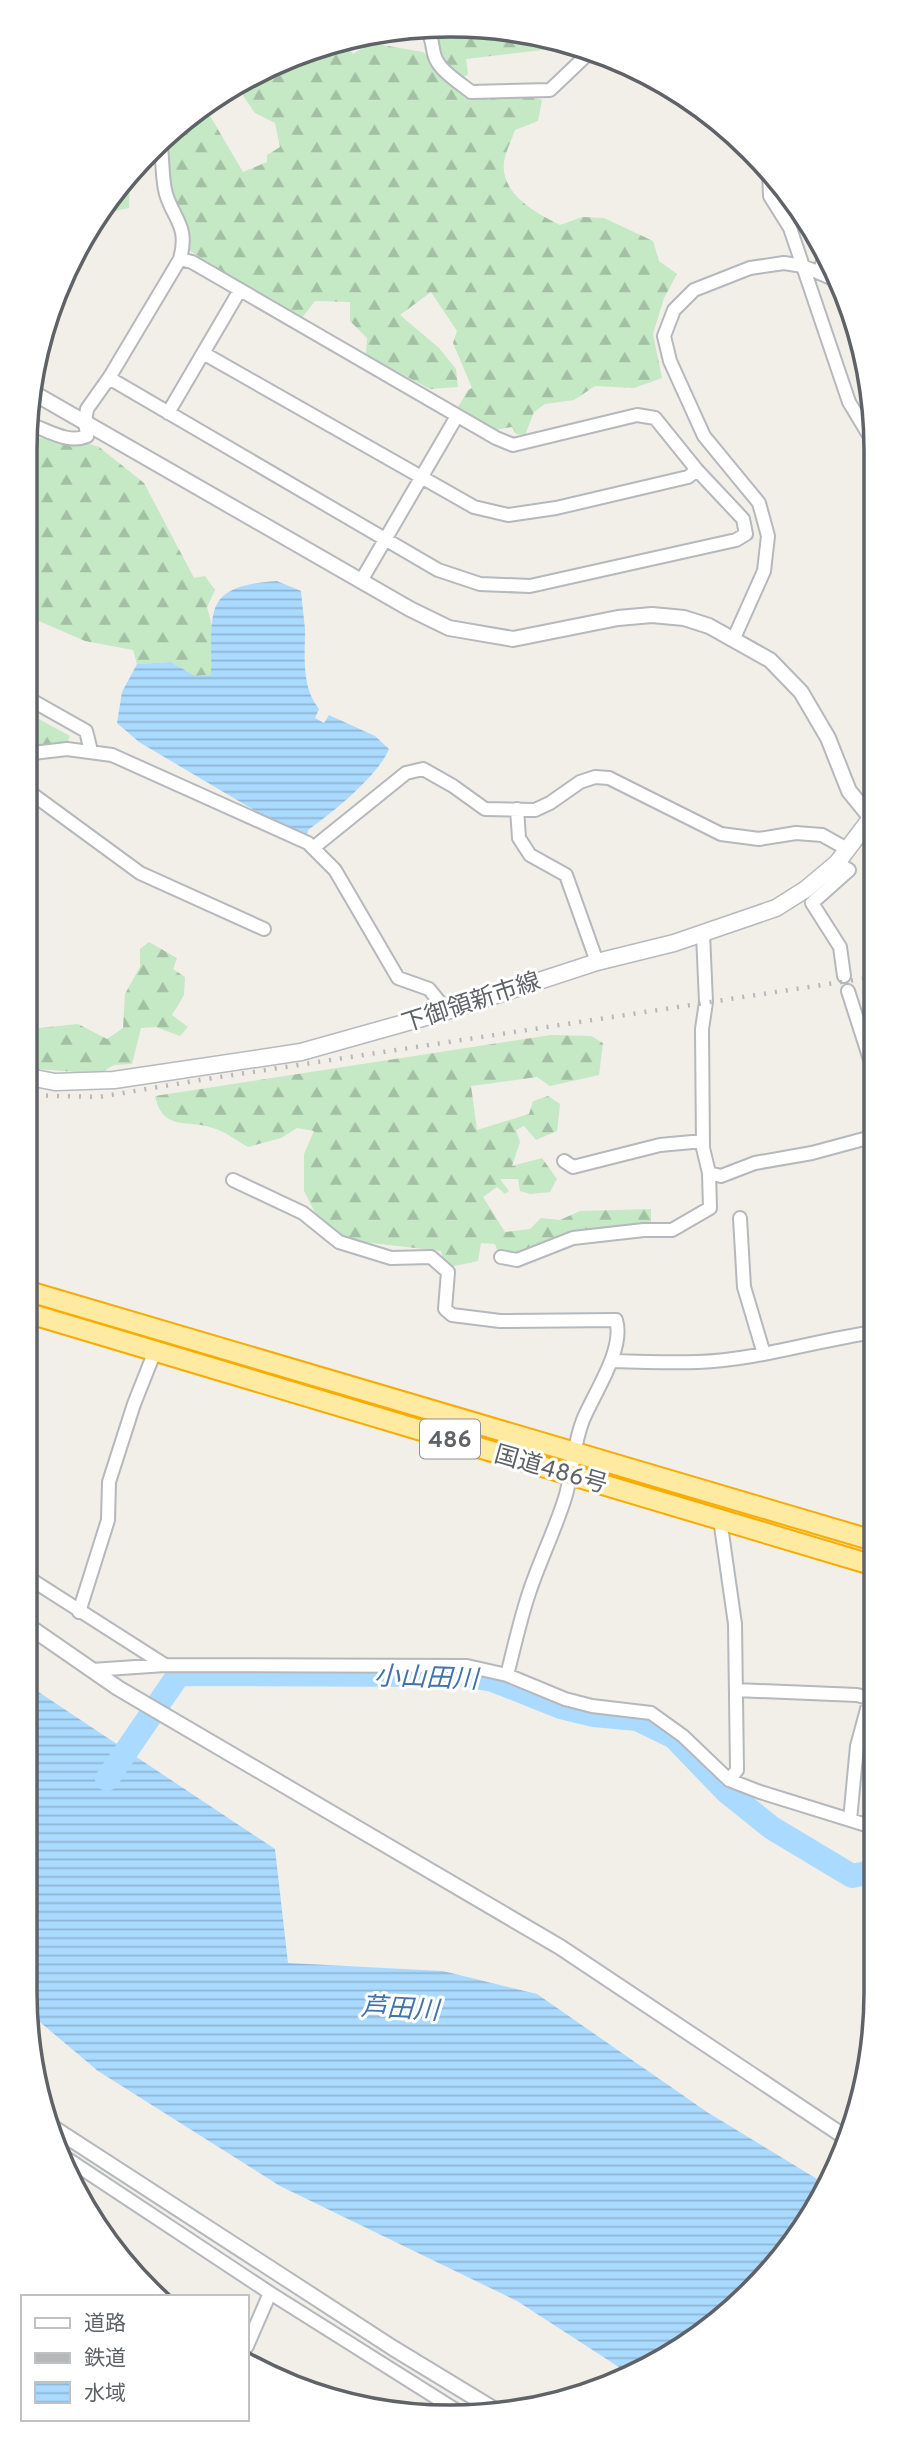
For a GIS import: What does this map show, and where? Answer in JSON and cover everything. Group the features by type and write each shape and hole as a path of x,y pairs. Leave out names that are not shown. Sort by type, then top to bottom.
{"highway":[{"name":"国道486号","path":"37,1294 864,1538"},
{"name":"国道486号","path":"37,1316 864,1562"}],"main road":[{"name":"下御領新市線","path":"37,1079 55,1082 114,1080 301,1052 447,1012 597,962 703,934 776,908 806,889 836,863 864,828"}],"street":[{"path":"432,38 435,58 443,69 471,92 550,90 583,59"},
{"path":"38,427 66,438 79,439 87,436 87,409 109,378 180,259 181,222 166,194 162,154"},
{"path":"770,188 771,197 790,228 849,402 863,425"},
{"path":"109,378 438,570 480,584 530,586 736,540 746,534 743,519 697,470 655,418 638,415 513,445 457,416 192,262 180,259"},
{"path":"734,638 764,571 768,536 759,503 704,436 670,360 664,336 674,310 694,290 750,268 784,263 803,266 825,275"},
{"path":"819,272 821,267"},
{"path":"168,413 240,290"},
{"path":"203,353 474,507 508,515 556,508 688,477 697,470"},
{"path":"40,397 361,581 449,628 513,639 618,618 652,615 684,618 734,638 770,660 801,692 828,738 849,790 864,807"},
{"path":"361,581 457,416"},
{"path":"37,704 86,732 91,751"},
{"path":"37,752 67,749 112,755 308,843 335,870 398,978 429,989 447,1012"},
{"path":"313,849 406,773 423,769 485,809 535,810 580,782 595,777 609,779 721,835 760,839 796,833 822,835 847,849"},
{"path":"37,798 140,873 264,929"},
{"path":"517,809 519,838 530,855 566,875 597,962"},
{"path":"836,863 849,870 812,903 840,947 844,976"},
{"path":"501,1257 517,1260 573,1238 644,1230 672,1230 710,1208 709,1173 703,1141 702,1029 706,1002 703,934"},
{"path":"848,991 864,1041"},
{"path":"709,1173 721,1176 755,1163 813,1153 864,1139"},
{"path":"564,1161 573,1167 660,1145 703,1141"},
{"path":"233,1180 303,1213 339,1242 391,1258 431,1257 448,1272 445,1309 452,1315 500,1321 617,1320 619,1329 611,1361 583,1420 572,1453 571,1475 556,1529 529,1592 507,1675"},
{"path":"740,1218 744,1287 764,1354"},
{"path":"611,1361 699,1362 764,1354 864,1334"},
{"path":"79,1612 108,1520 109,1482 155,1351"},
{"path":"720,1519 735,1624 737,1770 729,1780"},
{"path":"37,1584 165,1665"},
{"path":"37,1632 142,1702 560,1947 839,2133"},
{"path":"92,1670 165,1665 467,1666 507,1675 565,1699 592,1706 651,1713 683,1736 729,1780 864,1824"},
{"path":"736,1690 864,1697"},
{"path":"850,1820 857,1746 864,1725"},
{"path":"62,2134 393,2348 484,2404"},
{"path":"73,2162 270,2292 448,2405"},
{"path":"248,2344 270,2292"}],"green space":[{"path":"433,38 505,40 550,49 466,59 468,74 460,80 443,64"},
{"path":"376,44 423,52 464,94 489,100 515,94 542,100 538,121 515,130 504,162 508,184 522,201 560,225 582,217 604,218 653,241 659,261 677,274 664,298 653,334 662,378 634,388 595,386 574,400 545,404 534,412 525,435 516,434 512,427 494,430 458,407 472,388 453,343 457,331 431,292 400,315 439,348 456,369 458,387 430,389 366,355 367,338 350,321 350,302 315,301 301,319 182,246 183,218 172,189 164,152 209,115 243,172 267,162 267,155 280,147 275,123 255,113 242,93 292,68 343,51 350,50 353,54"},
{"path":"130,190 129,208 113,211"},
{"path":"37,438 80,441 99,447 144,483 194,578 205,576 215,590 207,607 213,630 211,675 195,676 171,662 137,664 133,650 85,641 37,620"},
{"path":"37,718 70,736 62,756 37,758"},
{"path":"149,942 177,958 173,969 185,977 184,995 172,1015 188,1027 180,1036 156,1027 141,1028 132,1064 114,1065 95,1076 37,1069 37,1027 78,1024 107,1039 123,1028 125,994 140,967 140,949"},
{"path":"551,1035 591,1036 603,1043 599,1075 550,1086 537,1077 471,1086 477,1130 529,1114 533,1101 548,1096 560,1104 557,1131 536,1140 524,1126 516,1130 520,1142 512,1166 542,1158 557,1179 550,1192 530,1194 520,1191 518,1179 500,1179 509,1191 505,1194 497,1187 483,1197 505,1232 530,1229 541,1218 560,1220 580,1211 651,1209 651,1224 569,1232 521,1253 498,1252 495,1244 481,1243 478,1261 445,1268 441,1251 346,1240 321,1224 304,1191 304,1154 314,1131 297,1128 281,1138 248,1147 217,1129 170,1120 159,1107 155,1096"}],"water":[{"path":"277,581 301,591 307,681 309,691 319,709 315,718 324,723 329,715 375,736 389,749 365,782 308,830 307,835 296,835 139,742 117,723 122,692 137,664 171,662 195,676 211,675 212,619 223,596 234,589 252,584"},
{"name":"芦田川","path":"37,1691 275,1849 288,1963 443,1971 537,1994 707,2112 819,2180 779,2243 743,2284 680,2336 621,2368 517,2301 280,2186 98,2071 38,2021"}],"waterway":[{"name":"小山田川","path":"107,1779 179,1674 464,1675 493,1680 561,1707 594,1715 637,1719 674,1737 727,1792 772,1828 852,1876 864,1874"}],"railway":[{"path":"37,1095 99,1097 864,979"}]}
